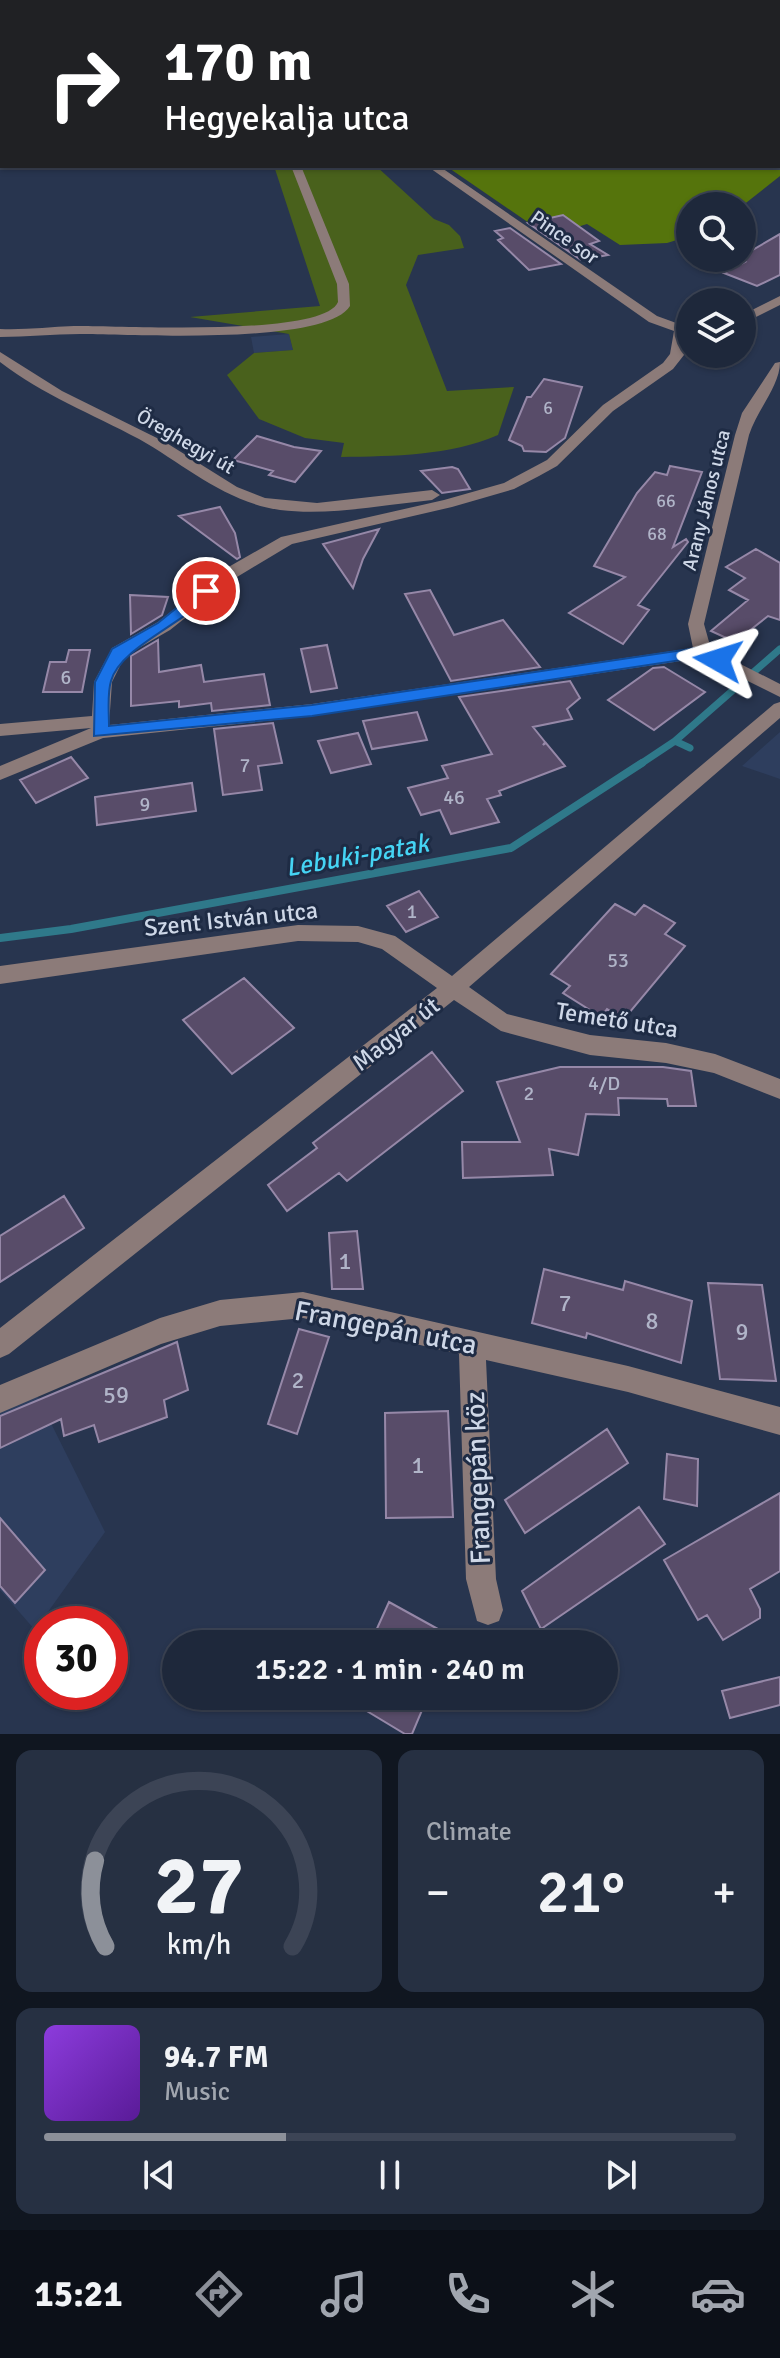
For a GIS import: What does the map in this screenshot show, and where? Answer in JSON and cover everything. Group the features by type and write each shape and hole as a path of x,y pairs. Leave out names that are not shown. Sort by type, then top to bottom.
{"street":[{"path":"0,333 248,328 303,324 332,317 342,310 346,298 343,284 297,168"},
{"name":"Pince sor","path":"435,168 653,319 676,328"},
{"path":"756,313 780,300"},
{"name":"Öreghegyi út","path":"0,356 46,389 159,444 228,489 253,499 308,507 368,502 451,493 534,473"},
{"name":"Öreghegyi út","path":"287,540 447,504 509,486 552,463 608,408 668,366 676,356"},
{"name":"Arany János utca","path":"703,652 696,624 742,435 749,413 780,366"},
{"name":"Öreghegyi út","path":"287,540 368,502"},
{"path":"100,727 103,682 118,652 164,626 231,573 287,540"},
{"path":"0,730 100,727 312,710 703,652 776,689"},
{"name":"Magyar út","path":"0,1345 451,990 780,708"},
{"path":"0,773 100,727"},
{"name":"Szent István utca","path":"0,975 298,933 358,934 388,942 451,990"},
{"name":"Temető utca","path":"451,990 501,1022 590,1045 666,1053 715,1064 780,1089"},
{"name":"Frangepán utca","path":"0,1399 160,1331 220,1313 303,1305 628,1379 780,1421"},
{"name":"Frangepán köz","path":"472,1344 481,1579 488,1610"}],"shaded area":[{"path":"289,334 293,350 254,353 251,337"},
{"path":"780,732 780,779 742,766"},
{"path":"35,1391 105,1532 52,1606 24,1606 24,1617 0,1590 0,1407"}],"green space":[{"path":"275,168 378,168 434,219 449,225 460,236 464,248 418,255 406,285 447,391 514,387 498,435 441,451 341,457 344,443 305,438 259,419 227,375 254,353 293,350 289,334 190,317 320,306"},
{"path":"449,168 780,168 780,176 756,195 756,192 676,192 676,240 667,243 620,245 587,224 548,236"}],"building":[{"path":"563,215 599,241 590,244 608,255 581,260 528,223"},
{"path":"510,228 561,264 529,270 498,240 503,238 495,231"},
{"path":"780,234 780,275 757,286 724,273 756,272 756,248"},
{"path":"544,379 582,387 565,438 546,452 524,451 522,446 509,440 527,397 531,397"},
{"path":"257,436 321,451 295,482 269,475 273,471 233,460"},
{"path":"670,466 702,472 673,547 686,539 688,542 638,605 649,610 623,644 569,613 625,577 594,566 637,493 655,472 667,475"},
{"path":"458,469 470,489 442,493 421,471"},
{"path":"220,507 235,533 240,557 237,559 179,516"},
{"path":"379,529 363,559 353,588 323,544"},
{"path":"756,549 780,563 780,620 768,616 735,642 711,631 748,600 729,590 745,578 726,567"},
{"path":"430,590 454,635 503,620 540,667 451,681 405,594"},
{"path":"130,595 168,597 162,615 131,634"},
{"path":"158,640 159,672 201,665 204,682 264,674 270,705 212,711 211,703 179,707 179,701 131,706 131,656"},
{"path":"327,645 337,688 311,692 301,649"},
{"path":"69,650 90,650 82,692 43,692 50,662 66,662"},
{"path":"664,667 705,692 654,730 608,700 653,668"},
{"path":"570,681 580,698 567,709 572,719 533,727 545,742 543,745 546,743 565,766 499,791 501,795 487,799 499,822 451,834 440,810 421,815 408,788 448,778 442,766 492,754 459,697"},
{"path":"417,712 427,740 372,749 363,721"},
{"path":"273,723 282,763 258,766 262,790 223,795 214,729"},
{"path":"358,733 371,764 331,773 318,741"},
{"path":"71,757 88,778 36,803 20,780"},
{"path":"192,783 196,811 97,825 95,797"},
{"path":"419,891 438,917 406,932 387,906"},
{"path":"615,904 635,915 644,905 675,923 665,934 685,946 624,1019 607,1009 601,1017 563,993 570,986 551,974"},
{"path":"244,978 294,1028 232,1074 183,1020"},
{"path":"432,1052 463,1091 347,1181 339,1173 287,1211 268,1185 317,1148 313,1143"},
{"path":"560,1067 663,1067 691,1071 696,1106 668,1106 667,1099 618,1098 619,1115 586,1114 578,1155 549,1149 553,1175 463,1178 462,1142 520,1142 497,1082"},
{"path":"64,1196 84,1228 0,1282 0,1236"},
{"path":"357,1231 363,1289 332,1289 329,1233"},
{"path":"544,1269 623,1290 625,1281 692,1301 681,1363 587,1333 586,1338 532,1323"},
{"path":"708,1283 762,1285 776,1381 720,1379"},
{"path":"299,1329 329,1337 297,1434 268,1424"},
{"path":"177,1342 188,1390 164,1400 167,1417 99,1442 94,1425 64,1436 61,1419 0,1448 0,1416"},
{"path":"448,1411 453,1517 386,1518 385,1413"},
{"path":"607,1429 628,1463 525,1533 505,1500"},
{"path":"667,1454 698,1459 697,1506 664,1499"},
{"path":"780,1493 780,1571 750,1589 760,1609 760,1618 723,1640 707,1615 698,1620 664,1560"},
{"path":"639,1507 665,1544 541,1629 522,1591"},
{"path":"0,1518 45,1570 15,1603 0,1586"},
{"path":"389,1602 440,1630 376,1630"},
{"path":"780,1677 780,1705 730,1718 722,1691"},
{"path":"365,1710 422,1710 412,1734 405,1734"}],"waterway":[{"path":"675,741 780,649"},
{"name":"Lebuki-patak","path":"642,763 675,741"},
{"name":"Lebuki-patak","path":"675,741 690,748"},
{"name":"Lebuki-patak","path":"0,938 71,929 511,848 642,763"}],"route":[{"path":"206,591 164,626 118,652 103,682 100,732 312,710 703,652 718,660"}]}
